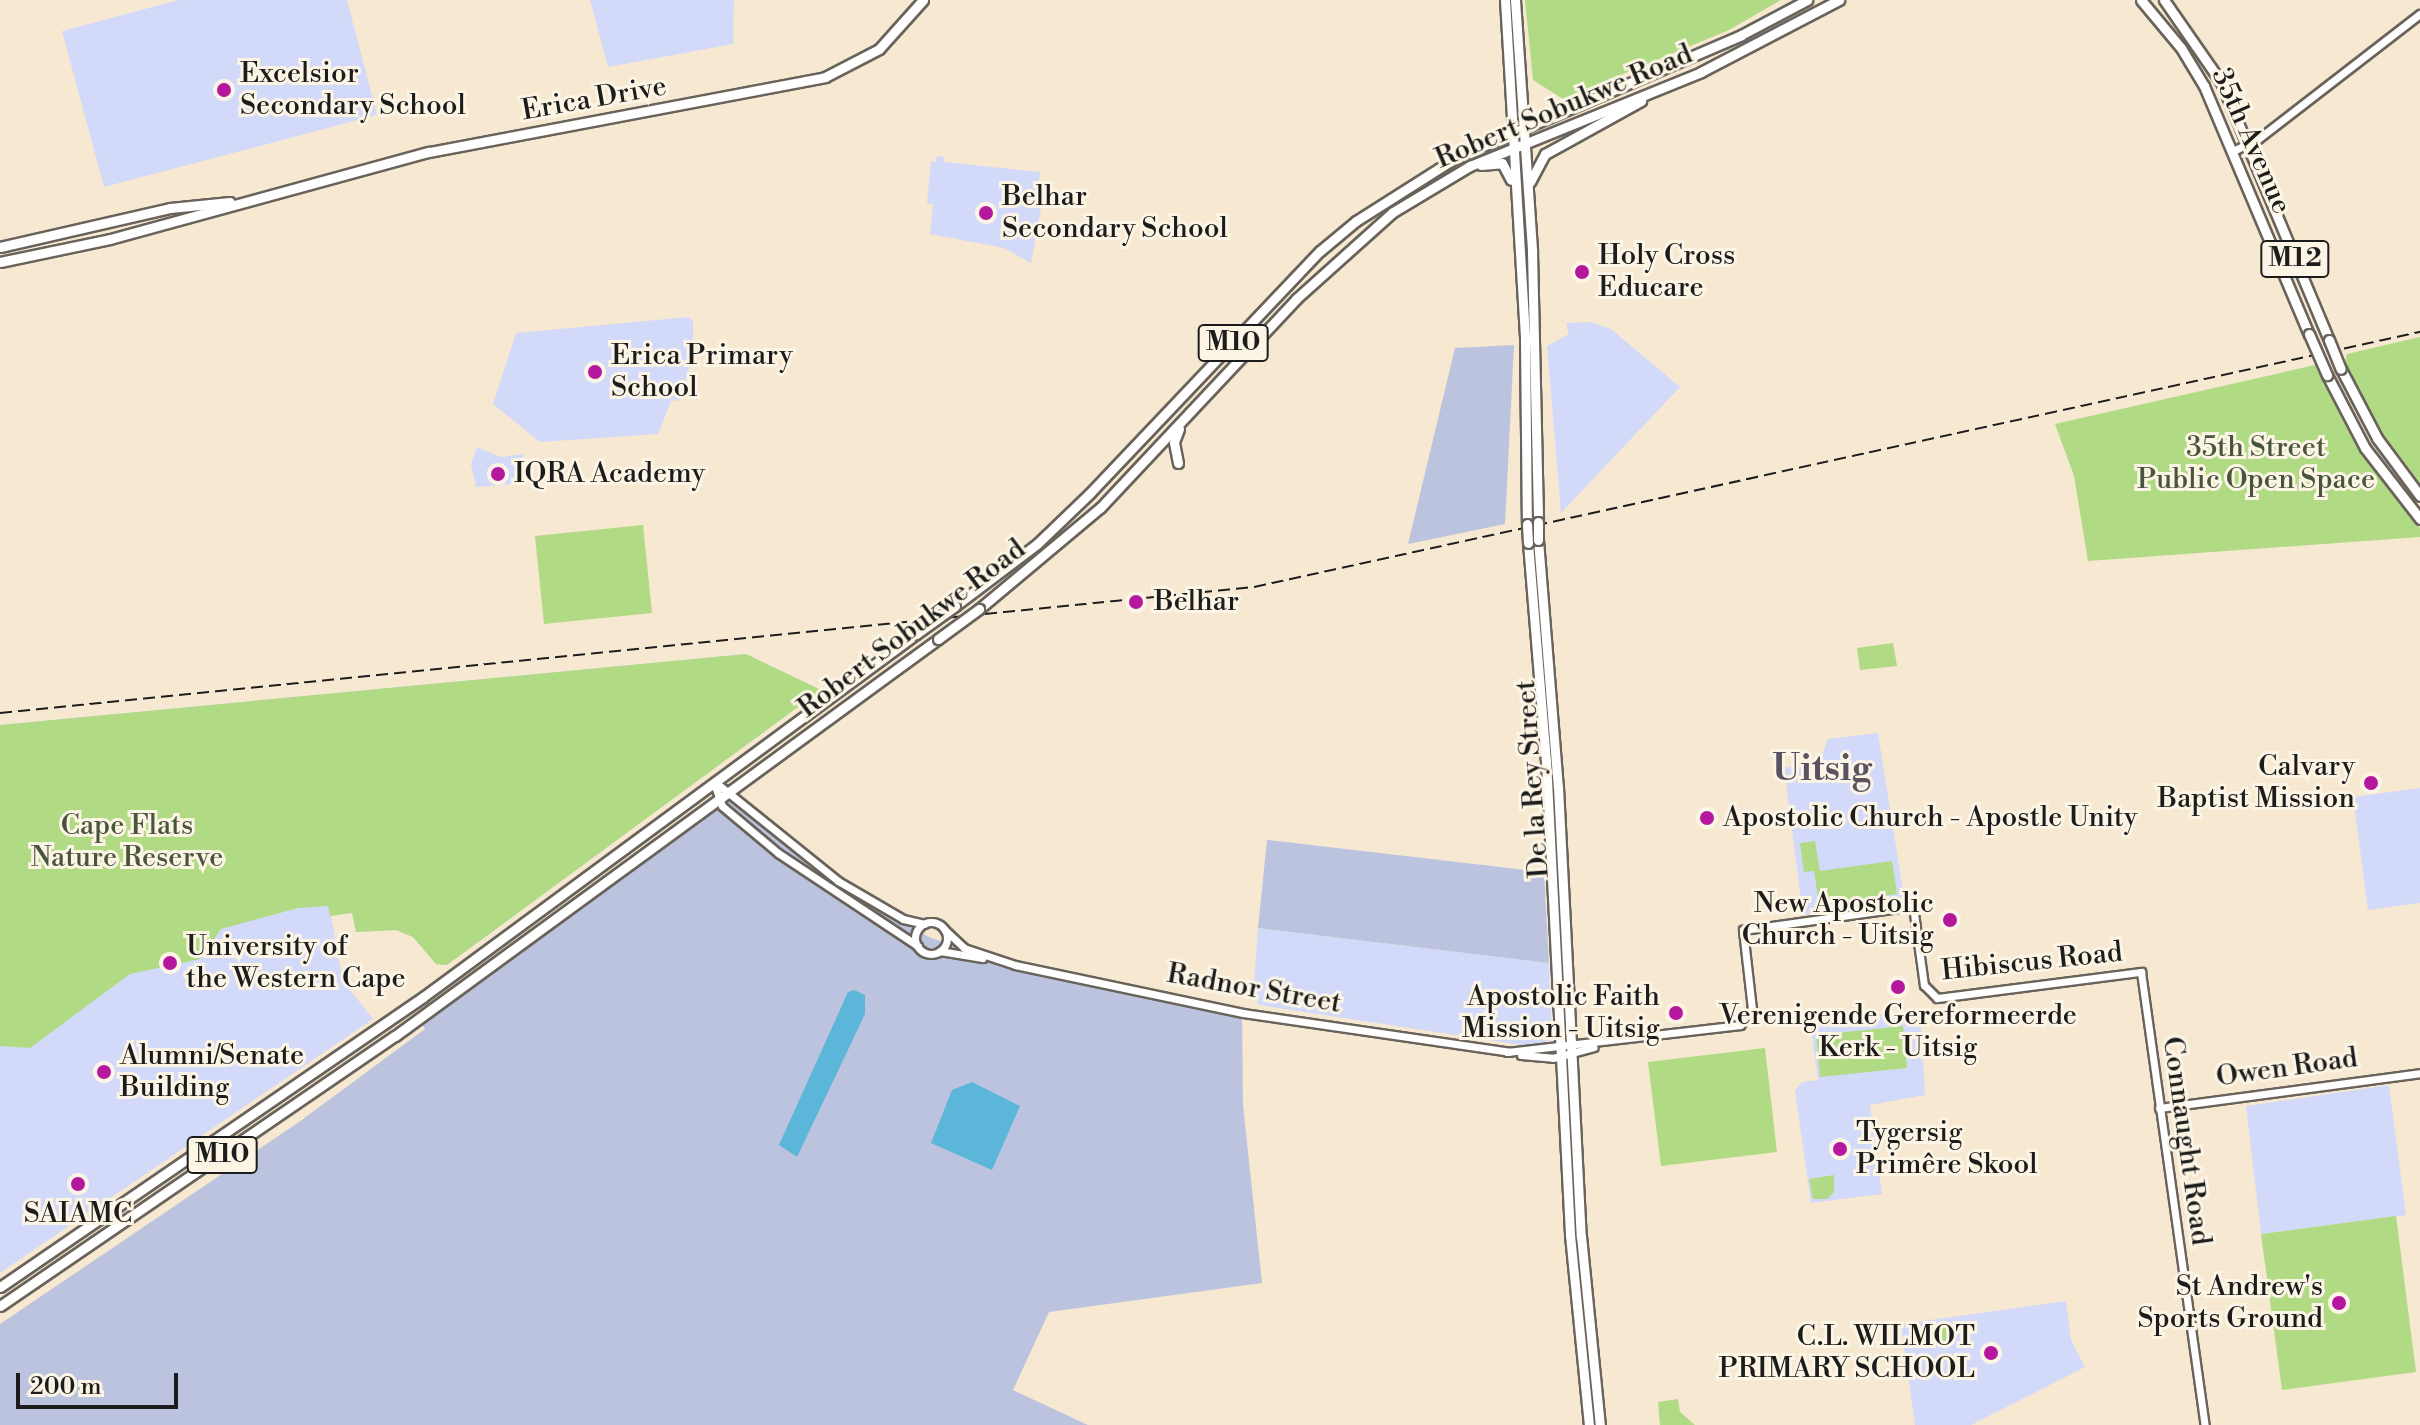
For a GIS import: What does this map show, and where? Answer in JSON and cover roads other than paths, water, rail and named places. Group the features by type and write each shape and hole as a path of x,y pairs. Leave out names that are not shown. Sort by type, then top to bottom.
{"main road":[{"name":"Erica Drive","path":"0,262 467,144 825,77 879,49 923,0"},
{"name":"De la Rey Street","path":"1505,0 1512,50 1511,134 1525,340 1533,542 1566,1051 1600,1425"},
{"name":"De la Rey Street","path":"1515,0 1528,189 1532,523"},
{"name":"Robert Sobukwe Road","path":"0,1287 423,997 1019,558 1090,493 1329,243 1457,157 1741,35 1807,0"},
{"name":"Robert Sobukwe Road","path":"0,1306 395,1036 979,609 1075,531 1339,255 1393,212 1470,166 1682,80 1839,0"},
{"name":"35th Avenue","path":"2141,0 2194,68 2233,151 2327,375 2365,448 2420,519"},
{"name":"35th Avenue","path":"2164,0 2209,59 2341,369 2377,438 2420,496"},
{"path":"1528,189 1545,154 1682,80"},
{"path":"1470,166 1502,163 1515,191"},
{"name":"Erica Drive","path":"0,247 170,208 250,200"},
{"path":"1178,463 1175,438 1185,419"},
{"name":"De la Rey Street","path":"1566,1051 1571,1250 1589,1425"}],"street":[{"path":"2233,151 2247,145 2420,14"},
{"path":"714,783 730,791 789,841 870,902 924,924 936,923 945,930 947,942 940,951 928,953 778,853 718,799 714,783"},
{"path":"778,853 789,841"},
{"name":"Radnor Street","path":"940,951 996,960 1243,1013 1507,1052 1566,1051 1746,1022 1752,1009 1743,930 1913,906 1929,993"},
{"path":"918,946 916,934 924,924"},
{"name":"Radnor Street","path":"945,930 958,945 996,960"},
{"name":"Hibiscus Road","path":"1929,993 1943,998 2141,972"},
{"name":"Connaught Road","path":"2141,972 2202,1410 2208,1425"},
{"name":"Owen Road","path":"2159,1108 2420,1073"}],"water":[{"path":"854,990 865,995 865,1014 797,1157 779,1145 848,992"},
{"path":"972,1082 1020,1106 992,1170 931,1143 952,1090"}],"railway":[{"path":"0,713 1254,587 2420,332"}],"place":[{"name":"Excelsior Secondary School","path":"224,90"},
{"name":"Belhar Secondary School","path":"986,213"},
{"name":"Holy Cross Educare","path":"1582,272"},
{"name":"Erica Primary School","path":"595,372"},
{"name":"IQRA Academy","path":"498,474"},
{"name":"Belhar","path":"1136,602"},
{"name":"Calvary Baptist Mission","path":"2371,783"},
{"name":"Apostolic Church - Apostle Unity","path":"1707,818"},
{"name":"New Apostolic Church - Uitsig","path":"1950,920"},
{"name":"University of the Western Cape","path":"170,963"},
{"name":"Verenigende Gereformeerde Kerk - Uitsig","path":"1898,987"},
{"name":"Apostolic Faith Mission - Uitsig","path":"1676,1013"},
{"name":"Alumni/Senate Building","path":"104,1072"},
{"name":"Tygersig Primêre Skool","path":"1840,1149"},
{"name":"SAIAMC","path":"78,1184"},
{"name":"St Andrew's Sports Ground","path":"2339,1303"},
{"name":"C.L. WILMOT PRIMARY SCHOOL","path":"1991,1353"}],"district":[{"name":"Uitsig","path":"1822,770"}],"park label":[{"name":"35th Street Public Open Space","path":"2256,464"},
{"name":"Cape Flats Nature Reserve","path":"127,842"}]}
